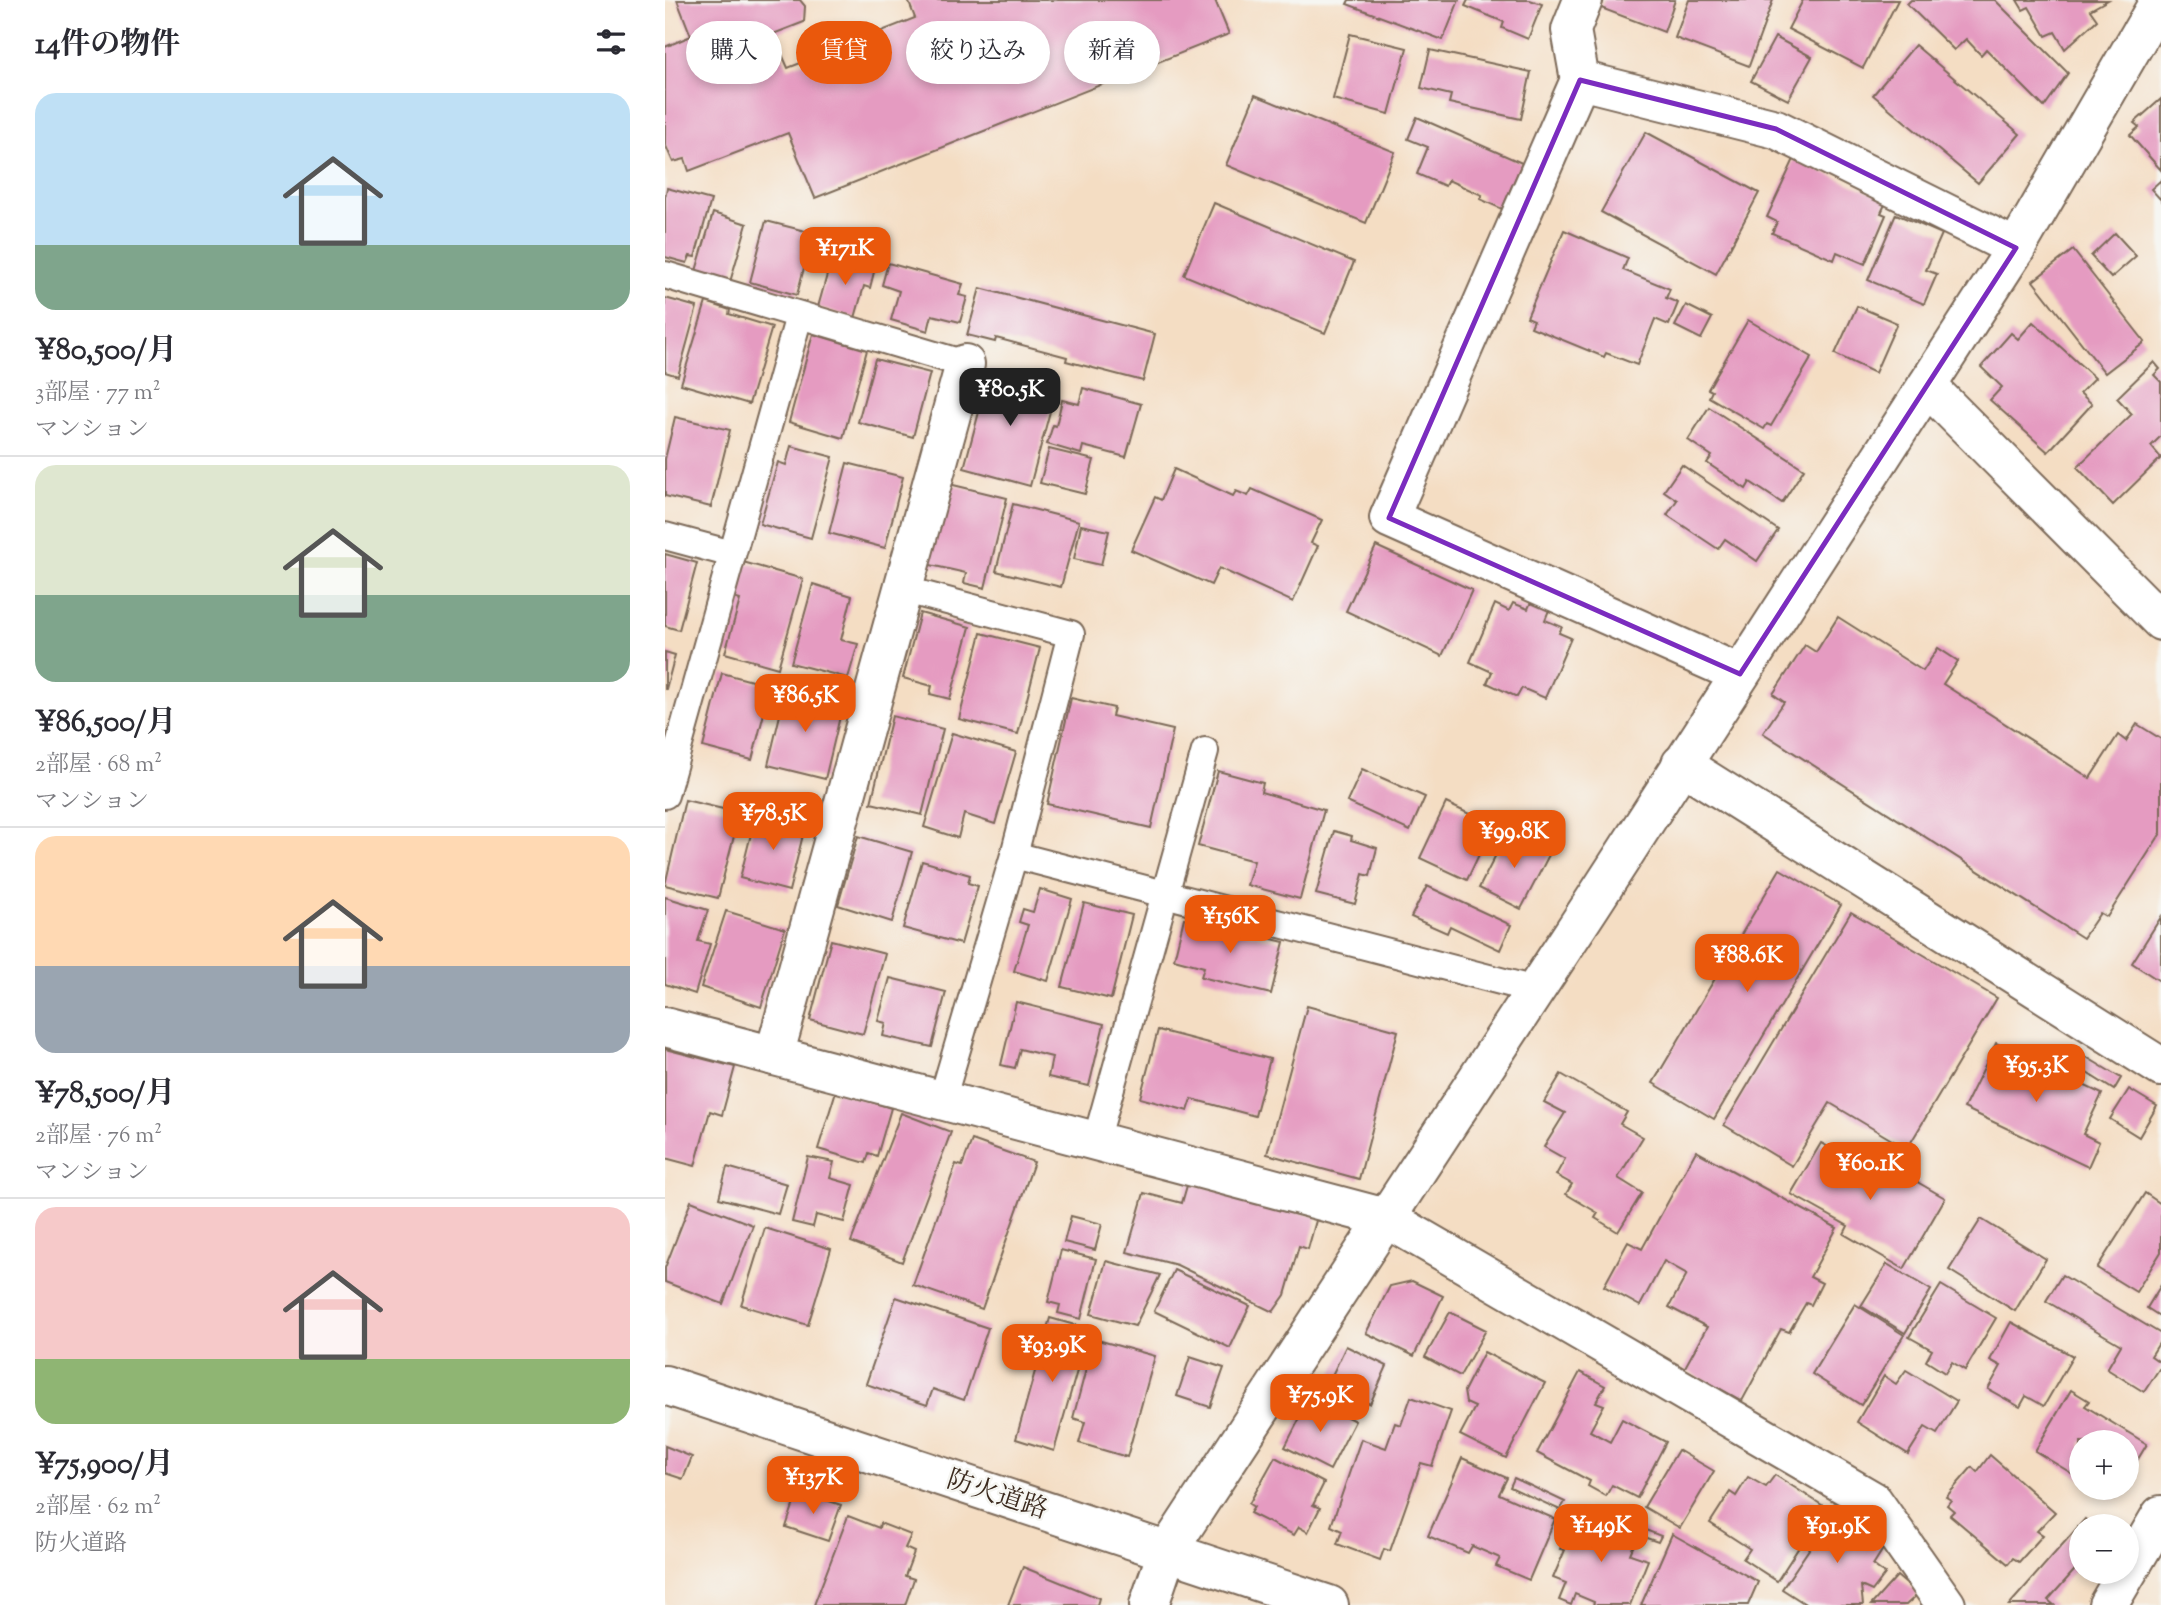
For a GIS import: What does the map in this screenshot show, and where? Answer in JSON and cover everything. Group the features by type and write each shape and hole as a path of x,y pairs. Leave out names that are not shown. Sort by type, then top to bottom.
{"street":[{"path":"1583,0 1571,30 1580,80 1389,518 1740,674"},
{"path":"1149,1605 1167,1552 2016,248 2161,0"},
{"path":"1580,80 1776,129 2016,248"},
{"path":"774,1056 965,365"},
{"path":"1927,386 2161,621"},
{"path":"1681,764 2161,1067"},
{"path":"665,1027 1386,1218 1873,1501 1946,1605"},
{"name":"防火道路","path":"665,1385 1329,1605"},
{"path":"2108,1605 2161,1516"}],"lane":[{"path":"665,275 965,365"},
{"path":"665,795 799,316"},
{"path":"665,536 732,554"},
{"path":"902,589 1071,634 1014,855 942,1100"},
{"path":"1096,1141 1205,751"},
{"path":"1014,855 1535,990"}],"highlighted area":[{"path":"1580,80 1776,129 2016,248 1740,674 1389,518"}],"building":[{"path":"677,0 800,0 805,6 804,21 796,21 796,25 782,31 782,21 686,21 686,23"},
{"path":"908,0 1215,0 1229,34 1160,61 1160,21 1064,21 1064,84 1103,84 815,198 788,133 689,171 685,159 673,162 665,144 665,47 686,38 686,84 782,84 782,54 788,68 796,65 796,84 892,84 892,27 906,22 906,84 1050,84 1050,21 907,21 915,18"},
{"path":"1349,0 1459,0 1443,40 1347,4"},
{"path":"1468,0 1530,0 1542,4 1528,39 1502,28 1504,22 1465,6"},
{"path":"1604,0 1675,0 1664,32 1601,8"},
{"path":"1689,0 1773,0 1749,66 1675,38"},
{"path":"1803,0 1898,0 1863,68 1788,29"},
{"path":"1911,0 1995,0 2068,73 2044,107 1986,49 1981,55 1966,39 1954,50 1907,4"},
{"path":"2017,0 2108,0 2090,10 2097,20 2065,49 2055,32 2046,36 2029,7 2023,10"},
{"path":"1350,34 1407,48 1389,114 1333,99"},
{"path":"1775,37 1812,57 1788,100 1751,81"},
{"path":"1915,45 2020,134 1978,183 1873,95"},
{"path":"1430,50 1531,72 1521,119 1449,103 1451,95 1421,88"},
{"path":"1255,95 1395,152 1366,223 1226,165"},
{"path":"2161,99 2161,170 2130,135 2139,127 2134,123"},
{"path":"1417,117 1522,163 1502,209 1480,199 1482,195 1448,180 1445,186 1417,174 1428,147 1408,139"},
{"path":"1646,132 1759,193 1716,274 1601,212"},
{"path":"1794,159 1887,200 1881,213 1886,215 1865,264 1837,252 1834,260 1772,233 1777,222 1767,217"},
{"path":"2161,180 2161,200 2151,189"},
{"path":"667,188 711,200 695,257 690,256 687,263 665,257"},
{"path":"1214,203 1354,262 1325,333 1184,275"},
{"path":"713,213 747,224 730,282 696,271"},
{"path":"1896,214 1942,234 1926,270 1937,274 1924,304 1868,280"},
{"path":"766,221 813,233 797,295 750,282"},
{"path":"1564,230 1628,258 1623,270 1670,289 1666,298 1678,303 1669,325 1655,319 1637,365 1606,353 1604,357 1531,327 1534,320 1527,317"},
{"path":"2115,233 2136,256 2111,278 2091,256"},
{"path":"2073,250 2145,342 2105,373 2033,281"},
{"path":"832,257 875,268 870,288 864,286 855,318 818,307"},
{"path":"888,263 963,284 959,295 967,297 960,322 932,315 928,331 891,320 899,291 882,285"},
{"path":"980,288 1155,334 1143,381 1066,361 1067,357 996,338 995,342 967,335"},
{"path":"665,298 697,307 678,376 665,372"},
{"path":"706,302 730,310 729,314 772,327 749,404 681,384"},
{"path":"1686,305 1712,318 1701,339 1675,326"},
{"path":"1857,306 1897,323 1875,373 1835,354"},
{"path":"1748,320 1812,357 1771,426 1767,424 1764,429 1709,397 1712,391 1708,389"},
{"path":"2033,322 2095,378 2080,393 2092,404 2048,452 1990,400 2002,387 1981,367 2011,333 2018,339"},
{"path":"813,334 867,350 843,438 789,422"},
{"path":"875,359 930,373 913,437 858,422"},
{"path":"2154,362 2160,369 2154,375 2161,382 2161,436 2151,446 2161,458 2113,505 2077,467 2132,414 2117,398"},
{"path":"990,371 1056,389 1030,486 964,468"},
{"path":"1083,388 1141,404 1126,457 1083,446 1081,454 1047,444 1053,425 1056,426 1062,400 1079,404"},
{"path":"1709,407 1804,469 1782,503 1750,482 1746,489 1707,463 1712,456 1688,440"},
{"path":"675,417 730,430 711,507 665,496 665,459"},
{"path":"791,446 833,457 811,538 760,524 778,462 786,465"},
{"path":"1049,449 1094,460 1085,494 1040,483"},
{"path":"847,463 903,477 885,548 829,533"},
{"path":"1682,465 1778,530 1757,561 1725,539 1718,549 1667,515 1677,500 1664,491"},
{"path":"1174,469 1233,496 1236,491 1248,496 1252,489 1322,520 1311,543 1318,546 1293,602 1219,568 1211,585 1131,550 1155,497 1161,500"},
{"path":"945,483 1007,498 985,588 964,583 966,573 926,564"},
{"path":"1013,504 1079,521 1061,587 996,571"},
{"path":"1081,525 1109,531 1101,565 1074,559"},
{"path":"1376,546 1472,590 1442,656 1346,611"},
{"path":"665,554 697,563 679,630 665,626"},
{"path":"743,562 803,579 778,668 725,653 740,600 733,598"},
{"path":"813,584 852,596 841,640 858,644 848,678 791,663"},
{"path":"1531,602 1549,610 1545,620 1562,627 1559,633 1571,638 1545,698 1522,688 1517,697 1487,683 1492,672 1470,662 1495,604 1509,611 1513,603 1528,609"},
{"path":"920,613 970,627 950,699 930,694 932,686 903,678"},
{"path":"1838,617 1923,671 1938,648 1958,661 1943,684 2090,778 2118,735 2126,741 2137,724 2161,739 2161,833 2107,917 2100,913 2083,938 1763,733 1784,702 1773,694 1805,645 1816,652"},
{"path":"981,633 1040,648 1018,734 959,719"},
{"path":"665,652 675,655 666,689 665,689"},
{"path":"722,673 771,686 752,760 703,747"},
{"path":"786,690 843,704 825,779 768,765"},
{"path":"1071,698 1114,708 1112,716 1173,730 1151,828 1047,804"},
{"path":"892,716 943,729 922,815 871,803"},
{"path":"952,733 1016,752 995,824 964,814 958,838 924,827"},
{"path":"1362,769 1425,797 1410,831 1347,802"},
{"path":"1218,771 1263,783 1261,792 1324,810 1300,899 1247,885 1254,861 1198,846"},
{"path":"685,800 740,813 718,898 665,885"},
{"path":"1446,803 1493,825 1467,880 1420,858"},
{"path":"756,814 805,827 789,891 740,878"},
{"path":"1334,831 1352,836 1351,840 1377,848 1370,876 1363,874 1355,904 1316,894"},
{"path":"1508,831 1550,853 1521,909 1479,888"},
{"path":"858,836 912,852 892,922 838,905"},
{"path":"922,861 970,875 968,883 978,886 961,944 903,928"},
{"path":"1780,869 1841,905 1714,1119 1653,1083"},
{"path":"1427,886 1511,925 1500,950 1450,926 1447,933 1411,917"},
{"path":"1040,889 1072,899 1048,981 1014,971 1028,925 1019,922 1023,909 1033,912"},
{"path":"665,897 708,910 698,941 710,944 695,994 665,984"},
{"path":"1084,903 1132,915 1111,999 1062,987"},
{"path":"726,911 785,929 761,1007 701,987"},
{"path":"1851,912 1997,998 1907,1149 1830,1103 1792,1166 1724,1125"},
{"path":"2161,917 2161,982 2132,963"},
{"path":"1184,918 1284,942 1271,994 1201,977 1204,967 1174,959"},
{"path":"831,940 885,954 863,1034 810,1020"},
{"path":"890,978 946,992 932,1047 883,1036 886,1023 878,1021"},
{"path":"1016,1002 1104,1024 1089,1086 1048,1077 1052,1057 1020,1049 1015,1068 1001,1065"},
{"path":"1307,1006 1398,1031 1359,1179 1267,1154"},
{"path":"1158,1030 1270,1059 1255,1116 1192,1099 1188,1111 1140,1098"},
{"path":"1996,1043 2102,1094 2083,1134 2099,1142 2088,1167 1964,1108"},
{"path":"665,1049 735,1067 722,1115 710,1111 695,1166 665,1158"},
{"path":"2078,1052 2121,1078 2114,1090 2071,1063"},
{"path":"1561,1074 1627,1112 1620,1124 1643,1137 1618,1178 1642,1193 1618,1232 1595,1218 1598,1213 1566,1194 1572,1184 1556,1175 1565,1159 1544,1147 1565,1113 1544,1102"},
{"path":"2129,1089 2157,1106 2139,1137 2110,1119"},
{"path":"836,1091 891,1108 877,1156 869,1153 866,1163 818,1149"},
{"path":"901,1113 951,1132 902,1262 851,1242"},
{"path":"972,1140 1034,1162 982,1309 913,1285 956,1164 962,1166"},
{"path":"1821,1143 1841,1154 1846,1146 1903,1179 1905,1175 1945,1198 1904,1269 1844,1234 1848,1226 1791,1194"},
{"path":"1696,1151 1837,1228 1810,1277 1822,1283 1811,1305 1806,1303 1789,1332 1781,1329 1742,1401 1684,1369 1707,1327 1669,1307 1687,1274 1664,1261 1640,1306 1604,1286 1628,1242 1642,1249"},
{"path":"808,1157 834,1162 830,1178 854,1185 844,1222 816,1215 813,1227 792,1222"},
{"path":"727,1167 787,1184 778,1214 719,1198"},
{"path":"1188,1182 1317,1217 1308,1249 1299,1246 1285,1295 1273,1312 1177,1265 1127,1252 1144,1193 1182,1203"},
{"path":"2145,1193 2161,1204 2161,1252 2136,1292 2097,1268"},
{"path":"691,1201 753,1225 723,1304 665,1282 665,1268"},
{"path":"1071,1216 1102,1224 1095,1250 1064,1242"},
{"path":"1981,1219 2046,1259 2015,1311 1949,1270"},
{"path":"765,1228 831,1249 808,1325 741,1305"},
{"path":"1061,1250 1096,1259 1081,1319 1058,1313 1060,1305 1048,1302"},
{"path":"1106,1261 1160,1275 1135,1326 1091,1314"},
{"path":"1887,1264 1931,1290 1905,1333 1861,1306"},
{"path":"1174,1270 1250,1306 1230,1348 1154,1311"},
{"path":"2062,1275 2161,1334 2161,1340 2151,1356 2161,1363 2161,1370 2159,1369 2144,1392 2107,1369 2121,1345 2046,1301"},
{"path":"1412,1281 1443,1296 1414,1356 1366,1333 1390,1286"},
{"path":"1941,1285 1996,1318 1965,1370 1952,1362 1945,1373 1926,1361 1932,1350 1909,1337"},
{"path":"2161,1285 2161,1317 2147,1308"},
{"path":"896,1297 988,1328 964,1400 933,1389 927,1405 866,1384"},
{"path":"1855,1304 1904,1335 1861,1405 1812,1374"},
{"path":"1450,1312 1486,1330 1460,1376 1425,1357"},
{"path":"1050,1318 1089,1329 1054,1451 1016,1439"},
{"path":"2011,1322 2073,1356 2044,1406 2026,1396 2020,1407 1988,1389 2001,1366 1990,1360"},
{"path":"1094,1339 1155,1356 1127,1457 1079,1443 1085,1422 1073,1418"},
{"path":"1346,1346 1387,1366 1370,1404 1364,1401 1360,1408 1324,1392"},
{"path":"1484,1352 1545,1383 1506,1458 1460,1435 1475,1407 1466,1403 1464,1391"},
{"path":"1190,1357 1224,1368 1210,1407 1177,1396"},
{"path":"1906,1370 1957,1401 1937,1434 1925,1427 1908,1454 1857,1422 1884,1376 1896,1384"},
{"path":"1580,1372 1605,1386 1596,1402 1604,1405 1590,1431 1610,1442 1622,1419 1666,1442 1637,1498 1612,1485 1606,1496 1588,1486 1590,1481 1537,1453"},
{"path":"2071,1390 2089,1401 2085,1406 2124,1430 2069,1430 2069,1472 2035,1451"},
{"path":"1411,1397 1451,1411 1432,1466 1421,1463 1390,1551 1384,1549 1380,1560 1337,1544 1342,1531 1331,1526 1361,1439 1386,1448 1395,1423 1401,1425"},
{"path":"1310,1398 1355,1421 1330,1470 1285,1447"},
{"path":"2139,1439 2147,1444 2139,1457"},
{"path":"665,1446 692,1457 683,1479 665,1473"},
{"path":"1678,1450 1714,1471 1680,1528 1644,1507"},
{"path":"1990,1455 2055,1512 2037,1531 2043,1535 2019,1562 2013,1558 2008,1564 1950,1515 1954,1511 1947,1505 1951,1500 1946,1497 1972,1467 1977,1472"},
{"path":"1275,1457 1324,1483 1313,1505 1320,1508 1308,1532 1299,1527 1294,1535 1250,1513 1254,1507 1249,1504"},
{"path":"1462,1458 1507,1478 1499,1494 1555,1519 1529,1580 1496,1566 1500,1558 1472,1546 1468,1553 1428,1536"},
{"path":"1775,1475 1825,1507 1777,1581 1743,1559 1750,1549 1710,1523 1730,1492 1736,1496 1748,1477 1766,1487"},
{"path":"1514,1478 1565,1502 1560,1510 1510,1487"},
{"path":"798,1491 841,1505 828,1541 786,1527"},
{"path":"1837,1508 1862,1523 1883,1549 1873,1565 1885,1574 1872,1591 1861,1586 1863,1605 1807,1605 1782,1589"},
{"path":"848,1516 879,1528 880,1523 911,1535 905,1548 914,1552 905,1576 914,1579 905,1605 814,1605"},
{"path":"1573,1516 1623,1537 1628,1523 1661,1536 1658,1542 1638,1535 1630,1554 1648,1560 1630,1605 1593,1605 1594,1602 1575,1594 1571,1605 1559,1600 1566,1583 1553,1578 1565,1550 1560,1549"},
{"path":"1672,1534 1758,1582 1748,1605 1641,1605"},
{"path":"2069,1537 2069,1576 2048,1600 2054,1605 2009,1605"},
{"path":"1023,1567 1099,1598 1097,1605 1008,1605"},
{"path":"1897,1576 1918,1594 1906,1605 1871,1605"}]}
